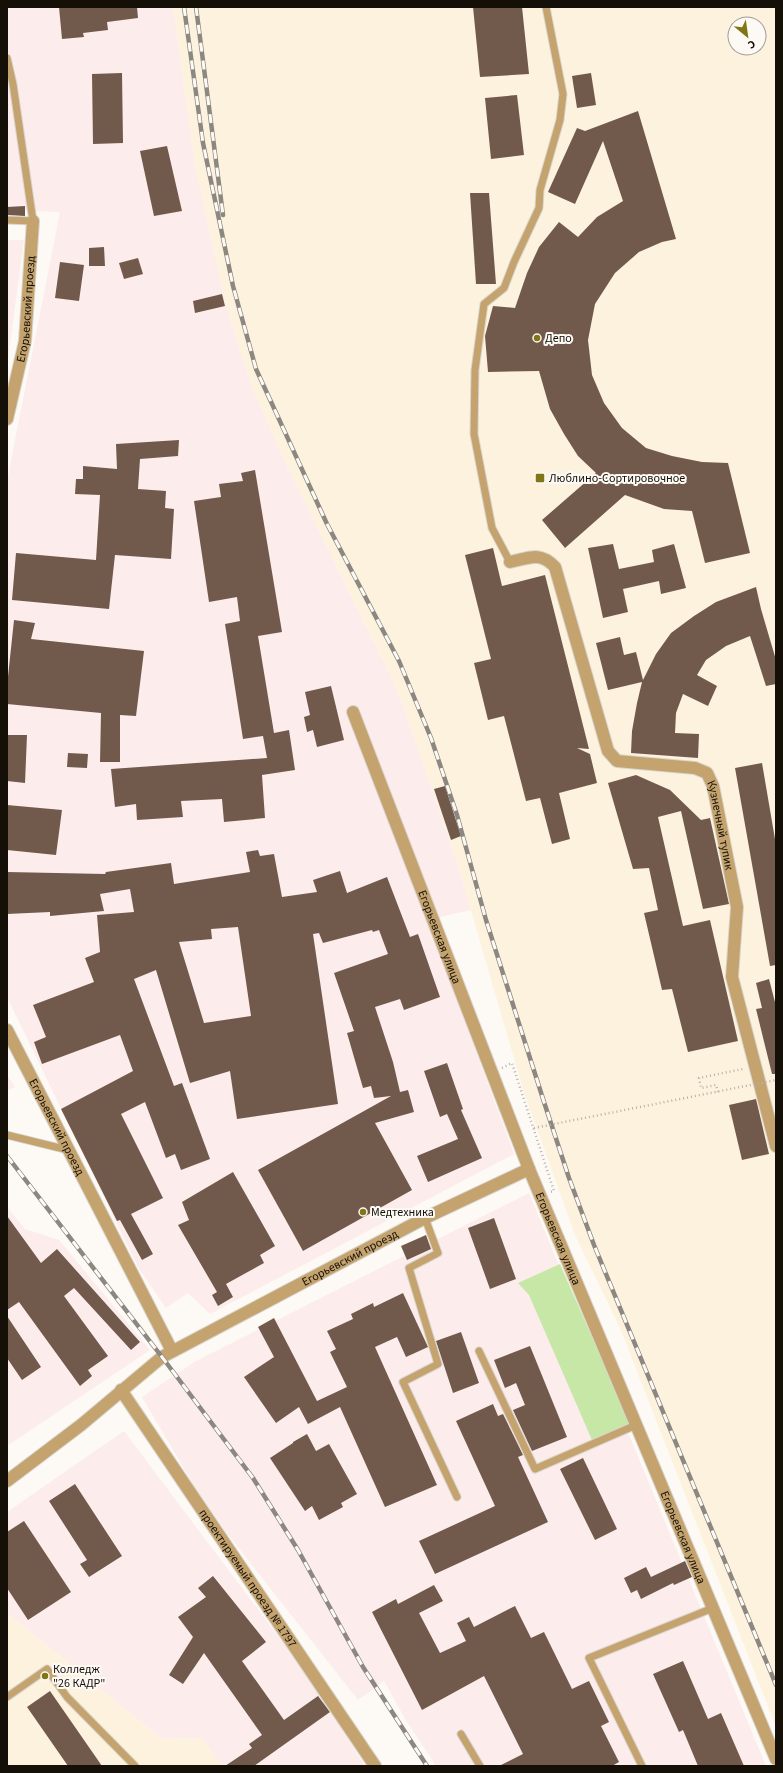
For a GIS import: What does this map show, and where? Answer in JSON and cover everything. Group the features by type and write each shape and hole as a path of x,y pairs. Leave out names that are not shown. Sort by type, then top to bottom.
{"street":[{"name":"Егорьевский проезд","path":"7,419 25,341 33,221"},
{"name":"Кузнечный тупик","path":"510,562 538,556 547,558 555,567 608,751 617,761 695,768 707,773 713,786 737,907 732,977 776,1146"},
{"name":"Егорьевская улица","path":"353,712 529,1169 776,1759"},
{"name":"Егорьевский проезд","path":"7,1030 172,1351"},
{"name":"Егорьевский проезд","path":"7,1481 81,1425 121,1390 162,1357 172,1351 227,1324 426,1218 529,1169"},
{"name":"проектируемый проезд № 1797","path":"121,1390 375,1766"}],"lane":[{"path":"510,562 492,528 474,434 475,370 484,304 504,288 514,262 539,208 540,190 560,120 563,94 546,7"},
{"path":"7,58 13,84 33,221 7,220"},
{"path":"7,1135 68,1150"},
{"path":"426,1218 438,1253 409,1268 438,1364 403,1382 457,1497"},
{"path":"479,1351 535,1469 636,1425"},
{"path":"642,1766 589,1658 713,1608"},
{"path":"7,1697 47,1669 67,1697 135,1766"},
{"path":"462,1734 480,1766"}],"path":[{"path":"512,1063 554,1191"},
{"path":"718,1092 716,1085 701,1088 699,1078 748,1068"},
{"path":"534,1128 776,1080"}],"shaded area":[{"path":"7,7 173,7 195,165 225,302 251,385 287,466 397,689 456,859 471,910 427,920 514,1154 210,1314 188,1293 166,1308 139,1269 7,997 7,481 60,212 7,210"},
{"path":"173,7 776,7 776,1727 620,1328 575,1235 524,1093 456,859 397,689 287,466 251,385 225,302 195,165"},
{"path":"7,240 24,240 7,366"},
{"path":"7,1075 15,1087 7,1091"},
{"path":"529,1193 766,1766 436,1766 404,1717 384,1681 358,1700 226,1532 196,1489 142,1397 196,1361"},
{"path":"7,1207 25,1229 59,1240 150,1350 7,1446"},
{"path":"124,1431 314,1684 365,1766 222,1766 202,1738 162,1739 7,1613 7,1512"},
{"name":"Колледж \"26 КАДР\"","path":"7,1613 162,1739 202,1738 222,1766 7,1766"}],"green space":[{"path":"560,1264 630,1424 592,1440 529,1295 518,1283"}],"building":[{"path":"59,7 137,7 138,18 107,22 108,30 83,33 84,37 62,39"},
{"path":"473,7 522,7 529,74 480,77"},
{"path":"122,73 123,143 93,144 92,74"},
{"path":"591,73 596,105 577,108 572,76"},
{"path":"517,95 524,155 491,159 485,98"},
{"name":"Депо","path":"638,111 676,239 662,242 639,252 615,273 595,304 588,340 592,375 604,403 622,428 646,448 672,456 702,462 728,463 750,553 705,563 692,511 664,509 625,495 565,548 542,520 596,473 578,456 550,409 539,371 488,372 485,336 493,306 515,308 527,273 539,247 559,222 578,237 597,217 623,201 603,141 575,204 548,192 577,128 585,131"},
{"path":"167,146 182,211 154,216 140,151"},
{"path":"470,193 489,193 496,284 476,284"},
{"path":"25,206 25,216 7,215 7,207"},
{"path":"104,247 105,266 89,266 89,248"},
{"path":"138,258 143,274 124,279 119,263"},
{"path":"60,262 84,265 79,301 55,298"},
{"path":"222,294 225,306 195,313 193,301"},
{"path":"179,440 178,456 140,459 138,489 166,491 165,508 174,509 171,559 115,555 109,609 12,600 16,553 96,560 100,495 75,494 76,479 83,479 83,466 117,469 116,444"},
{"path":"255,470 282,632 258,636 274,733 289,730 295,770 262,775 265,818 224,822 222,799 181,801 183,817 137,820 136,804 115,807 111,769 267,758 263,736 243,739 225,624 240,621 237,597 209,602 194,501 221,497 219,484 243,481 241,473"},
{"path":"613,544 619,569 654,562 652,550 674,544 686,588 661,594 659,581 623,589 628,612 603,618 588,548"},
{"path":"493,548 502,586 545,575 589,749 577,748 590,754 597,783 559,793 570,839 552,844 540,798 526,801 504,716 488,720 474,663 491,659 465,555"},
{"path":"756,587 776,660 776,684 766,686 750,636 726,646 706,660 697,675 717,686 708,706 683,694 676,713 675,733 699,734 698,758 631,753 632,731 642,682 608,690 596,643 620,637 624,655 636,652 643,680 656,654 671,633 716,602"},
{"path":"14,620 35,623 31,639 144,651 136,716 120,715 120,762 100,762 101,713 7,704 7,686"},
{"path":"331,686 344,740 317,747 313,730 307,732 304,717 310,715 305,692"},
{"path":"7,735 27,735 25,783 7,781"},
{"path":"68,753 88,754 87,768 67,767"},
{"path":"762,763 776,845 776,965 770,966 735,768"},
{"path":"636,775 670,790 701,820 710,818 729,904 703,909 681,811 658,817 683,926 710,920 738,1041 688,1052 672,989 662,990 644,913 658,910 649,868 633,869 608,783"},
{"path":"445,786 461,836 451,840 434,789"},
{"path":"7,805 62,810 56,855 7,850"},
{"path":"258,850 260,856 274,854 282,897 317,892 313,880 340,871 347,893 387,877 410,937 418,934 440,997 404,1010 400,999 375,1007 393,1062 400,1092 408,1090 414,1112 375,1123 412,1190 303,1251 258,1170 391,1096 374,1098 371,1086 363,1088 347,1033 354,1031 334,973 388,954 379,930 373,932 372,930 323,943 319,933 313,934 338,1104 237,1119 230,1071 190,1083 156,970 134,979 174,1086 182,1083 210,1159 181,1170 175,1154 166,1158 145,1102 121,1114 163,1198 131,1214 153,1254 142,1260 120,1220 117,1221 61,1109 133,1071 120,1035 42,1064 34,1042 46,1037 33,1005 94,982 85,958 100,952 97,915 134,912 130,889 100,894 104,911 50,916 50,912 7,914 7,872 105,874 106,872 171,863 174,884 250,872 246,852","holes":["238,927 251,1016 204,1023 179,942 212,939 211,929"]},
{"path":"769,979 776,1006 776,1074 772,1074 756,1009 762,1008 756,983"},
{"path":"447,1063 463,1109 461,1110 482,1158 428,1182 417,1156 458,1139 447,1114 440,1117 424,1071"},
{"path":"756,1099 769,1154 742,1160 729,1105"},
{"path":"233,1172 275,1246 260,1255 264,1263 226,1284 233,1297 218,1306 212,1295 217,1292 178,1225 189,1220 182,1202"},
{"path":"7,1216 41,1263 57,1249 140,1342 131,1350 74,1288 64,1296 108,1356 88,1370 92,1376 80,1386 19,1302 7,1310"},
{"path":"494,1218 516,1279 490,1289 468,1228"},
{"path":"426,1235 431,1249 407,1260 401,1246"},
{"path":"403,1293 428,1347 406,1357 397,1337 375,1347 437,1485 385,1507 340,1407 308,1424 299,1407 276,1423 244,1377 274,1357 258,1327 274,1318 317,1401 347,1387 330,1352 336,1349 327,1331 353,1319 351,1314 373,1303 374,1307"},
{"path":"7,1316 41,1367 22,1380 7,1358"},
{"path":"461,1332 479,1383 453,1393 436,1341"},
{"path":"530,1346 567,1437 532,1451 513,1410 525,1405 516,1383 505,1388 494,1360"},
{"path":"493,1404 498,1416 503,1414 523,1455 518,1457 548,1522 435,1574 419,1541 495,1506 456,1421"},
{"path":"307,1434 316,1451 329,1444 357,1494 341,1503 343,1507 319,1520 312,1506 305,1511 270,1458"},
{"path":"583,1458 617,1529 595,1540 560,1469"},
{"path":"75,1484 122,1556 89,1577 80,1564 87,1560 49,1501"},
{"path":"24,1521 71,1592 28,1620 7,1588 7,1532"},
{"path":"685,1561 692,1577 674,1585 673,1583 641,1599 637,1590 631,1593 624,1578 646,1567 651,1577"},
{"path":"213,1576 266,1642 242,1661 284,1720 318,1696 330,1712 254,1766 225,1766 252,1748 249,1744 262,1735 204,1653 183,1684 169,1675 193,1637 178,1617 206,1597 198,1588"},
{"path":"434,1585 443,1601 419,1613 440,1653 466,1641 457,1623 469,1617 474,1627 515,1606 531,1638 544,1632 572,1689 589,1681 609,1722 601,1726 619,1762 612,1766 499,1766 523,1754 484,1676 422,1710 372,1612 396,1599 398,1604"},
{"path":"683,1661 708,1719 721,1713 744,1766 698,1766 683,1730 679,1732 653,1674"},
{"path":"50,1691 102,1766 68,1766 27,1707"}],"railway":[{"path":"184,7 203,143 233,286 256,369 327,524 399,661 431,738 457,815 486,920 569,1178 594,1245 776,1685"},
{"path":"196,7 223,215"},
{"path":"7,1156 253,1478 298,1550 363,1667 427,1766"}],"place":[{"name":"Депо","path":"537,338"},
{"name":"Люблино-Сортировочное","path":"540,478"},
{"name":"Медтехника","path":"363,1212"},
{"name":"Колледж \"26 КАДР\"","path":"45,1676"}]}
